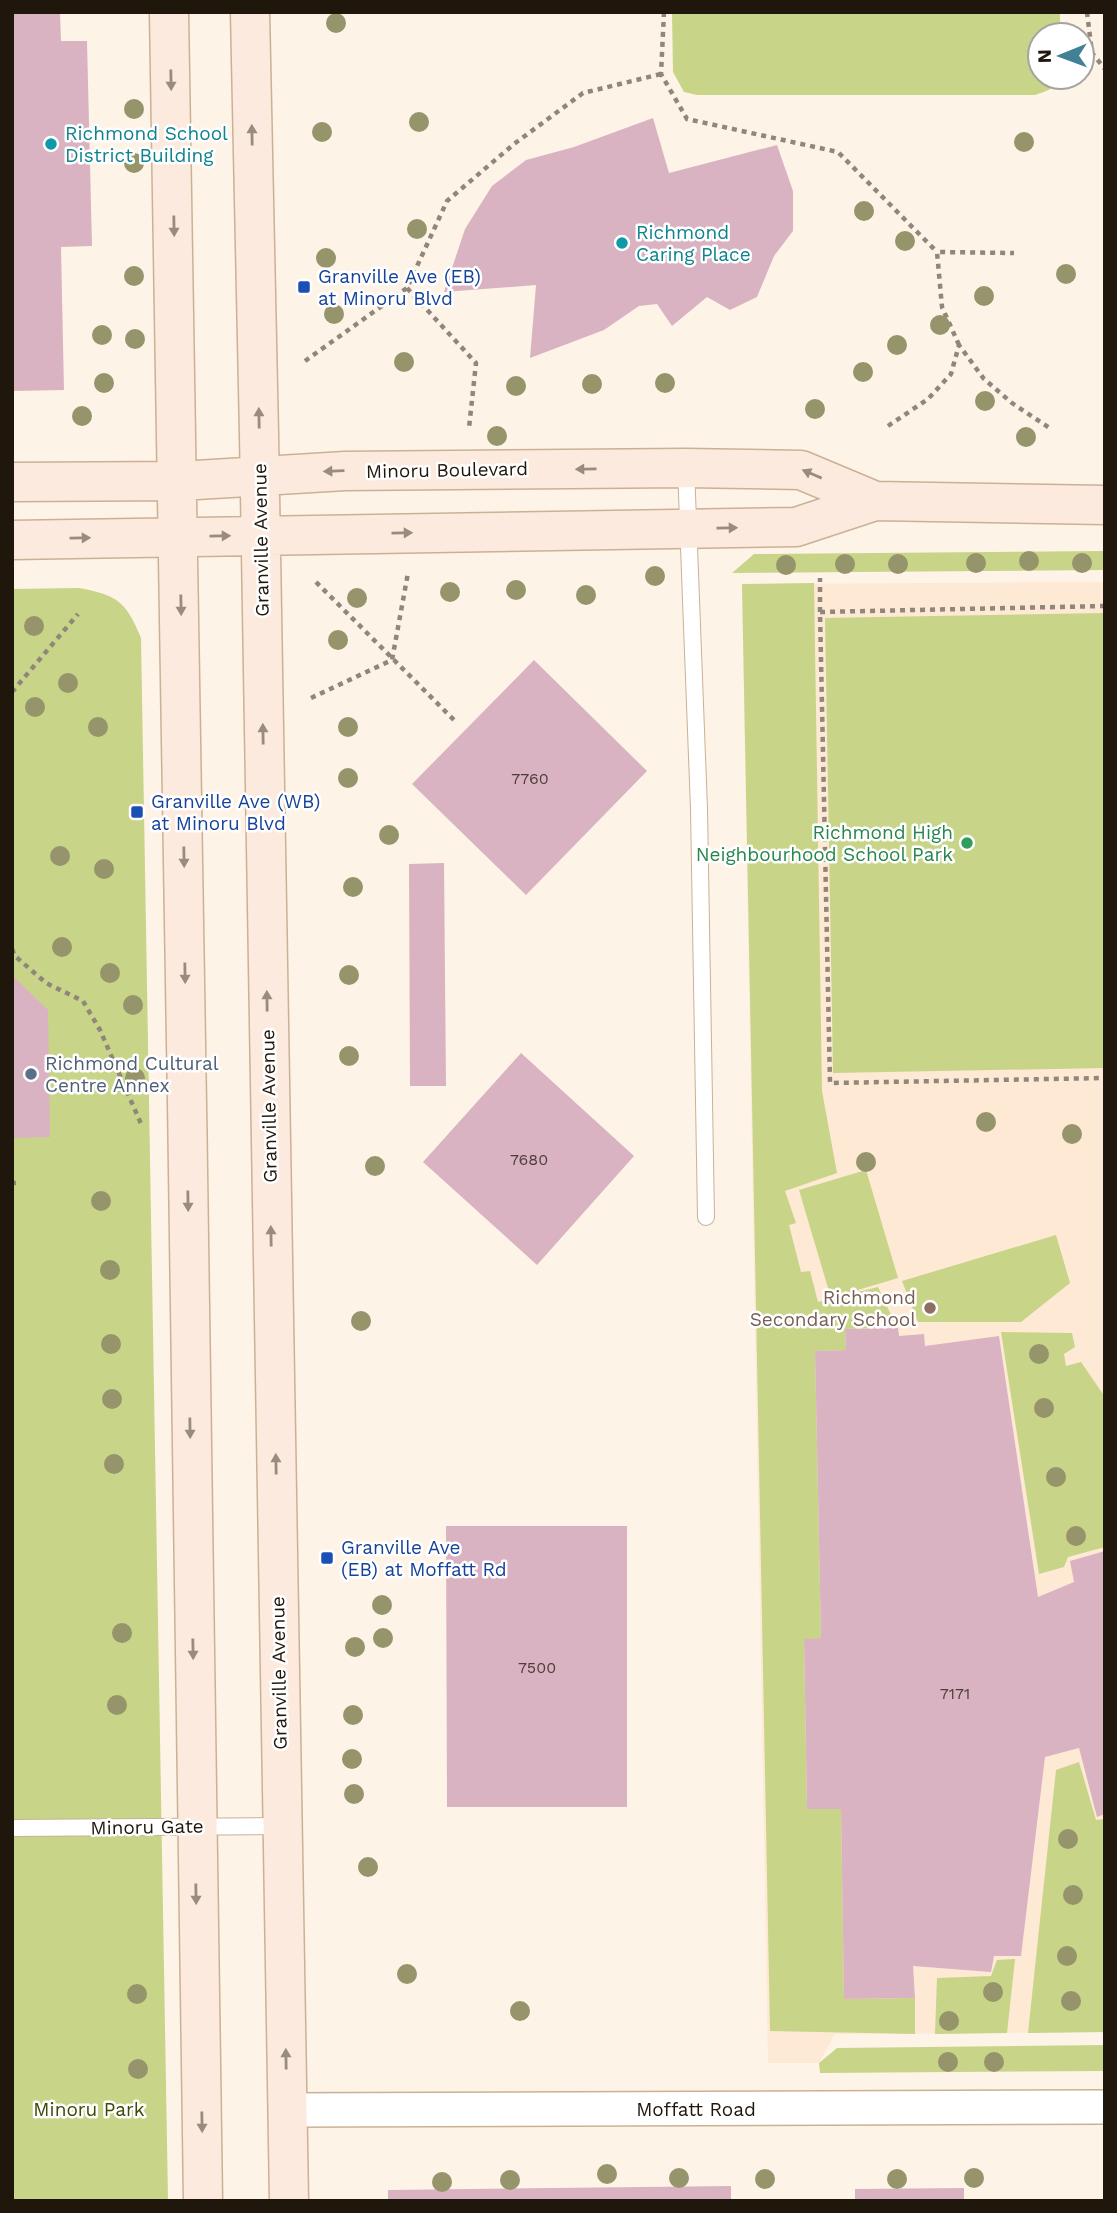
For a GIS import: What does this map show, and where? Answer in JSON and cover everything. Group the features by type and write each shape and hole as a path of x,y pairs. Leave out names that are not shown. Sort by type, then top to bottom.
{"main road":[{"path":"169,12 180,481 195,1826 203,2201"},
{"name":"Granville Avenue","path":"250,12 289,2201"},
{"name":"Minoru Boulevard","path":"12,482 180,481 345,471 686,468 801,470 875,500"},
{"name":"Minoru Boulevard","path":"12,540 796,527 875,500 1105,505"}],"street":[{"name":"Moffatt Road","path":"287,2110 1105,2107"}],"lane":[{"path":"686,468 699,809 706,1217"},
{"name":"Minoru Gate","path":"12,1828 281,1826"}],"path":[{"path":"664,12 661,74 687,119 838,152 937,252 942,307 959,345 984,379 1012,403 1051,429"},
{"path":"1087,12 1092,53 1105,69"},
{"path":"305,361 407,288 447,201 514,144 583,93 661,74"},
{"path":"937,252 1014,253"},
{"path":"407,288 476,363 469,431"},
{"path":"888,426 928,399 951,374 959,345"},
{"path":"392,660 410,562"},
{"path":"820,578 830,1083 1105,1078"},
{"path":"316,582 456,722"},
{"path":"820,612 1105,606"},
{"path":"12,692 78,614"},
{"path":"311,698 392,660"},
{"path":"12,949 16,956 46,983 83,1001 100,1030 142,1126"}],"shaded area":[{"name":"Richmond Secondary School","path":"1105,582 1105,2032 835,2034 819,2063 768,2063 742,584"}],"green space":[{"path":"672,12 1060,12 1060,21 1026,21 1026,91 1047,91 1035,95 697,95 684,92 673,72"},
{"path":"1105,551 1105,570 732,573 754,554"},
{"path":"814,583 822,1091 837,1173 785,1191 796,1223 789,1225 801,1272 810,1271 818,1302 878,1287 894,1321 878,1322 877,1328 845,1329 846,1350 815,1351 821,1638 804,1640 807,1809 841,1809 844,1999 915,1998 915,2034 770,2031 742,584"},
{"name":"Minoru Park","path":"79,588 112,597 119,602 141,638 168,2201 12,2201 12,589"},
{"name":"Richmond High Neighbourhood School Park","path":"1105,613 1105,1068 833,1073 825,618"},
{"path":"866,1170 898,1278 831,1298 799,1190"},
{"path":"1056,1235 1070,1283 1021,1322 918,1322 902,1281"},
{"path":"1001,1332 1072,1333 1075,1347 1064,1354 1066,1366 1081,1362 1105,1397 1105,1547 1068,1557 1064,1567 1039,1574"},
{"path":"1079,1762 1096,1820 1104,1819 1105,1823 1105,2032 1028,2033 1056,1770"},
{"path":"1015,1959 1007,2033 935,2034 937,1978 991,1976 997,1960"},
{"path":"1105,2045 1105,2071 820,2073 819,2063 837,2048"}],"building":[{"name":"Richmond School District Building","path":"12,12 60,12 61,41 87,41 92,246 61,247 64,390 12,391"},
{"name":"Richmond Caring Place","path":"653,118 669,173 777,145 793,191 793,231 774,256 757,297 730,310 707,297 672,326 657,304 639,306 604,330 530,358 536,285 444,292 465,229 492,186 526,160 574,147"},
{"path":"534,660 647,771 526,895 412,784"},
{"path":"444,863 446,1086 410,1086 409,864"},
{"name":"Richmond Cultural Centre Annex","path":"12,975 48,1010 50,1137 12,1138"},
{"path":"521,1053 634,1156 537,1265 423,1162"},
{"path":"898,1328 899,1336 924,1334 925,1346 999,1336 1038,1597 1074,1582 1070,1561 1105,1551 1105,1814 1097,1817 1079,1748 1045,1757 1021,1956 994,1956 991,1972 913,1966 915,1998 844,1999 841,1809 807,1809 804,1639 821,1638 815,1351 846,1350 845,1329"},
{"path":"446,1526 627,1526 627,1807 447,1807"},
{"path":"731,2186 731,2201 388,2201 388,2190"},
{"path":"964,2188 964,2201 855,2201 855,2189"}],"place":[{"name":"Richmond School District Building","path":"51,144"},
{"name":"Richmond Caring Place","path":"622,243"},
{"name":"Granville Ave (EB) at Minoru Blvd","path":"304,287"},
{"name":"Granville Ave (WB) at Minoru Blvd","path":"137,812"},
{"name":"Richmond High Neighbourhood School Park","path":"967,843"},
{"name":"Richmond Cultural Centre Annex","path":"31,1074"},
{"name":"Richmond Secondary School","path":"930,1308"},
{"name":"Granville Ave (EB) at Moffatt Rd","path":"327,1558"}]}
